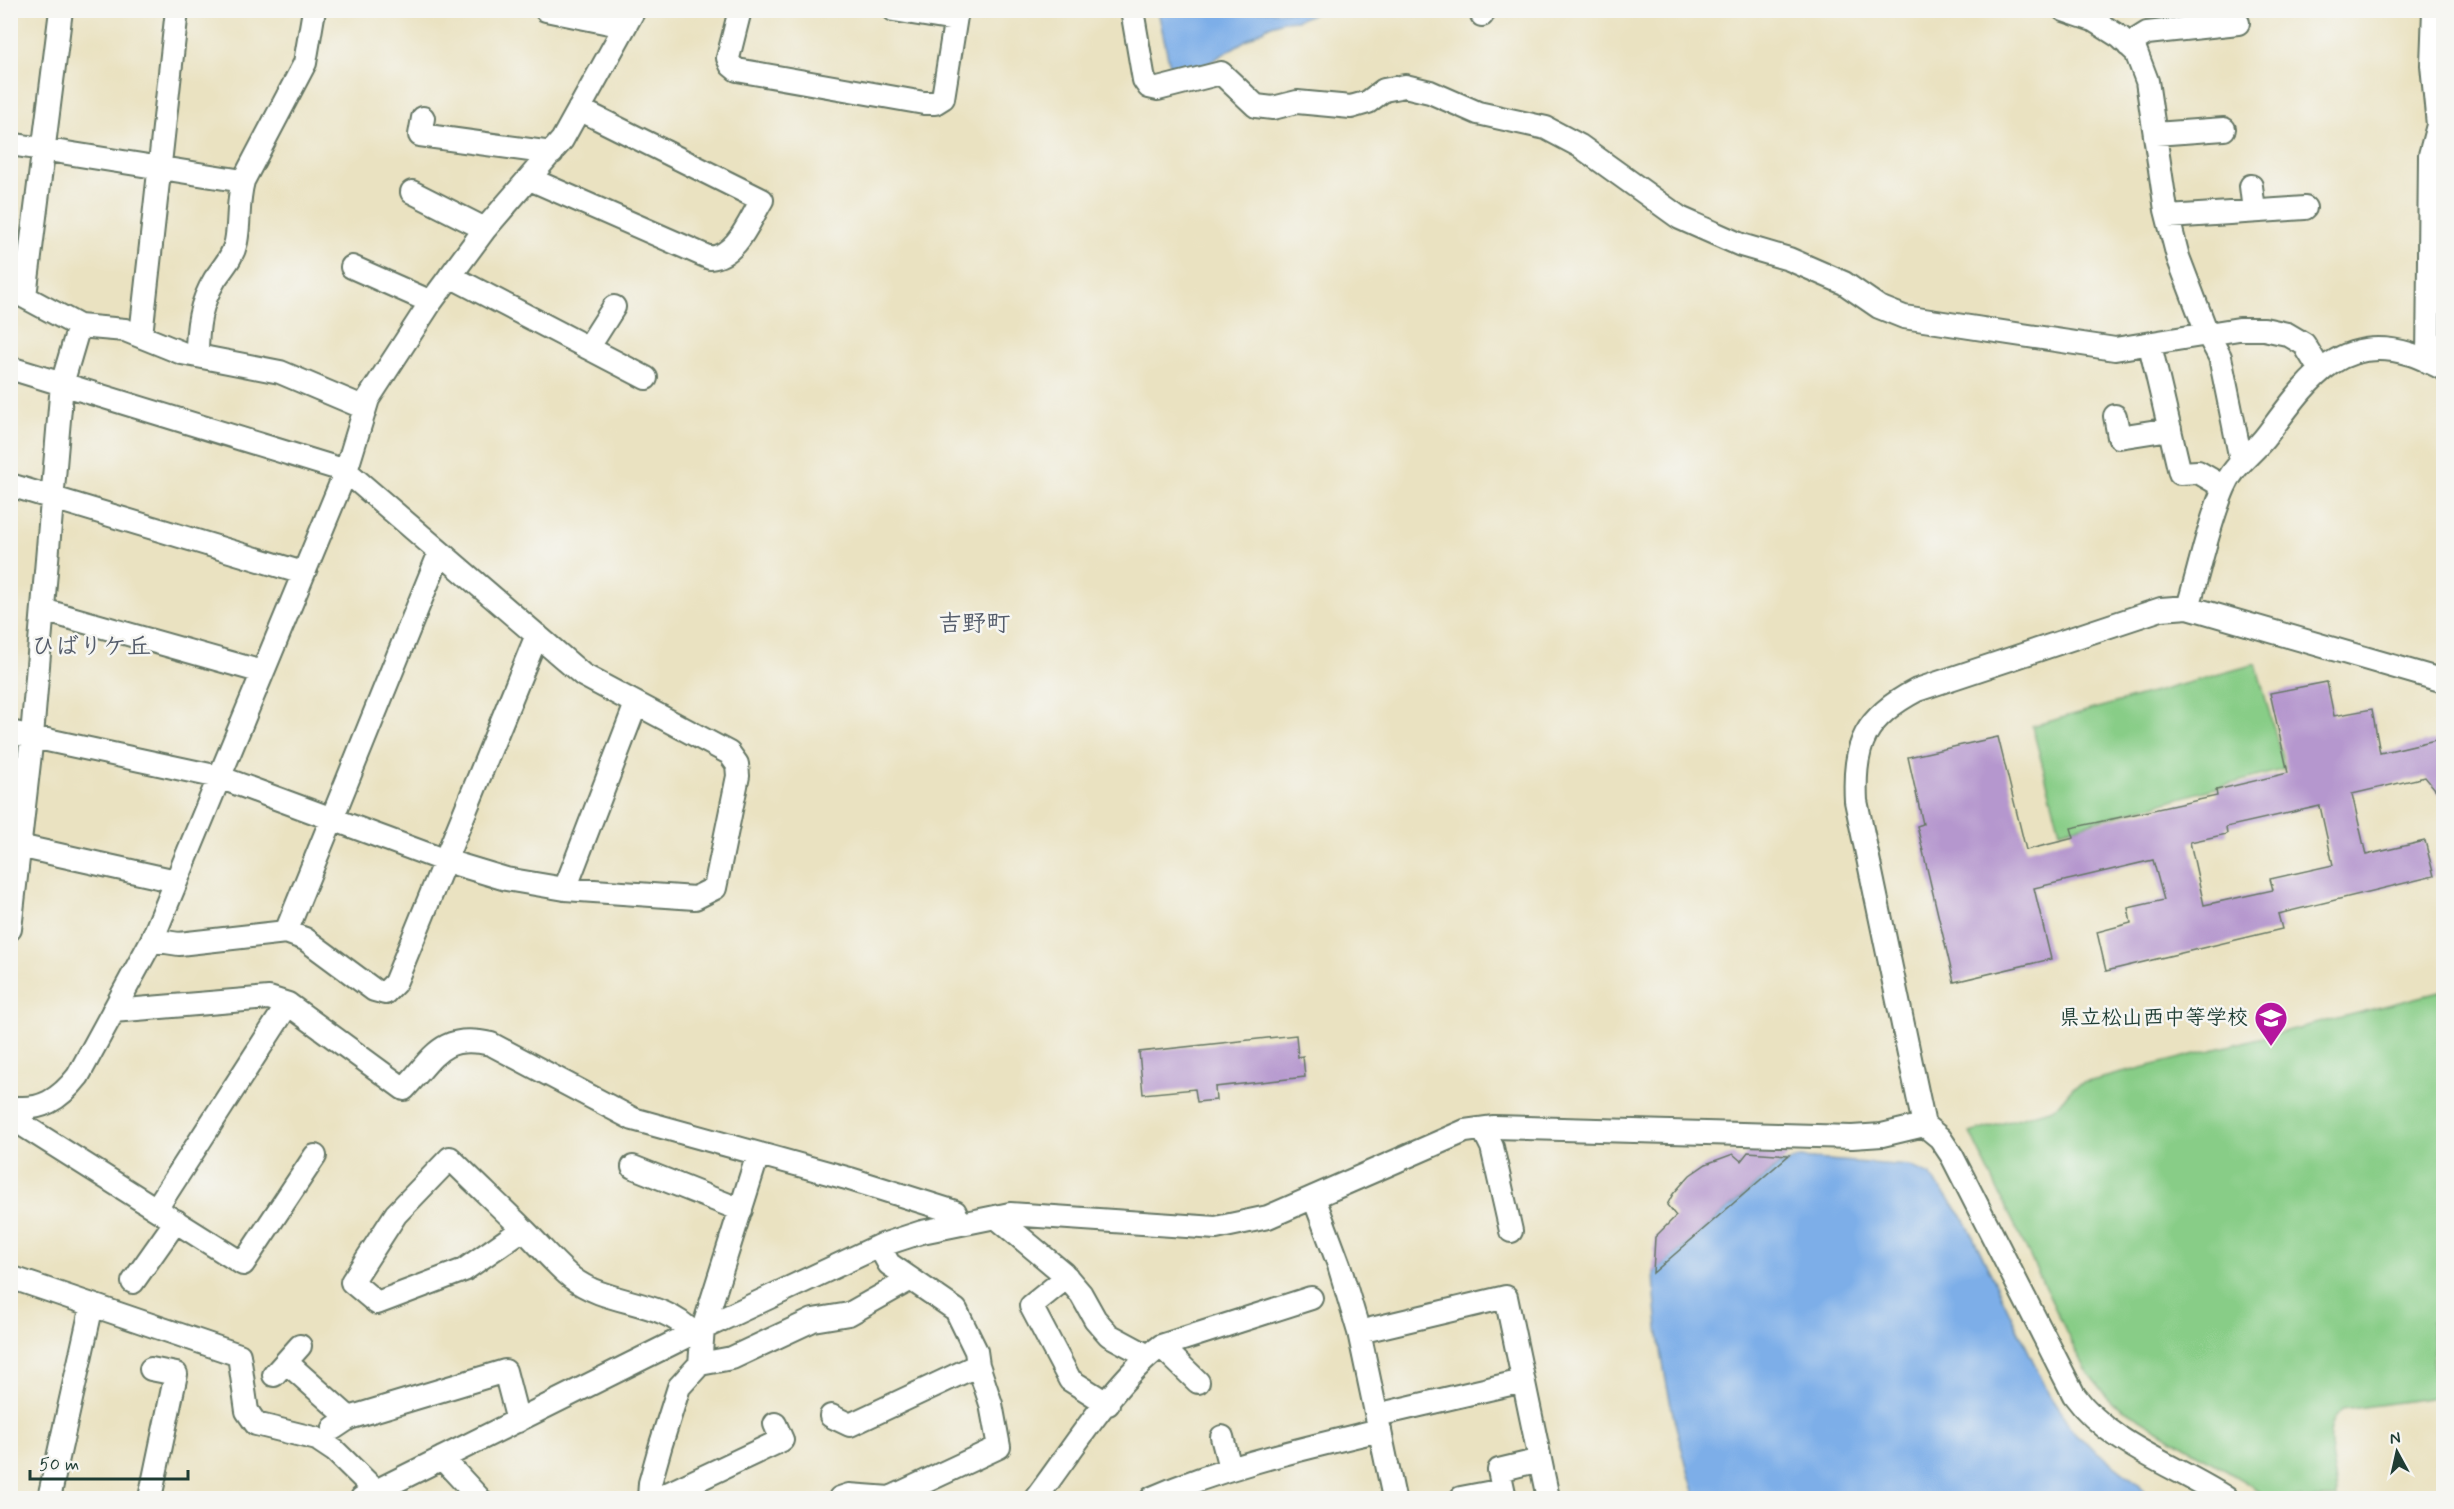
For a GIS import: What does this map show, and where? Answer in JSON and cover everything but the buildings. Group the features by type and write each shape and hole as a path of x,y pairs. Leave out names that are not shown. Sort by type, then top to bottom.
{"street":[{"path":"61,10 44,149 18,292 79,326 95,329 108,327 141,335 182,353 279,372 365,408"},
{"path":"141,335 177,10"},
{"path":"197,355 197,324 203,301 229,260 236,242 237,201 243,181 304,63 314,10"},
{"path":"10,1107 33,1109 64,1094 78,1076 152,940 346,471 368,399 431,302 484,229 552,153 629,18 546,10"},
{"path":"740,10 728,58 730,65 737,70 924,103 935,103 943,98 956,15 894,10"},
{"path":"1132,10 1144,80 1149,87 1158,89 1221,73 1256,106 1274,108 1297,102 1351,107 1368,102 1384,90 1405,86 1430,92 1478,113 1546,128 1580,146 1680,218 1741,245 1789,260 1844,283 1879,307 1904,317 2115,349 2150,345 2206,333 2264,329 2287,334 2304,344 2320,370"},
{"path":"2064,10 2093,21 2136,52 2147,81 2157,164 2178,257 2206,333 2220,357 2241,460"},
{"path":"2188,607 2224,487 2241,460 2264,439 2308,381 2336,358 2358,352 2384,350 2410,354 2436,365 2430,155 2441,125 2432,65 2434,10"},
{"path":"2128,45 2146,33 2226,31"},
{"path":"530,179 710,258 721,257 731,250 762,200 579,109"},
{"path":"423,118 420,135 552,153"},
{"path":"2155,134 2224,129"},
{"path":"10,144 243,181"},
{"path":"2251,186 2253,211"},
{"path":"412,192 484,229"},
{"path":"2168,217 2305,208"},
{"path":"352,267 431,302"},
{"path":"450,276 646,378"},
{"path":"588,348 614,307"},
{"path":"10,930 21,734 43,610 62,384 79,326"},
{"path":"2150,345 2180,473 2198,472 2224,487"},
{"path":"10,368 346,471 583,675 729,753 737,764 738,776 715,888 695,898 565,889 477,872 219,777 21,734"},
{"path":"2115,416 2119,437 2169,429"},
{"path":"10,485 303,573"},
{"path":"286,933 440,552"},
{"path":"2226,1498 2125,1440 2086,1411 2074,1395 1952,1156 1940,1138 1924,1125 1856,801 1854,771 1860,745 1873,723 1891,704 1917,690 2128,618 2161,609 2188,607 2444,681"},
{"path":"43,610 262,672"},
{"path":"152,940 179,944 286,933 305,939 374,990 385,993 395,983 537,635"},
{"path":"565,889 636,704"},
{"path":"16,846 176,882"},
{"path":"113,1011 245,998 269,998 288,1004 404,1089 443,1046 454,1041 469,1039 491,1044 633,1119 850,1179 955,1212 960,1224"},
{"path":"156,1209 288,1004"},
{"path":"10,1117 243,1264 302,1163"},
{"path":"10,1277 239,1355 247,1411 256,1424 317,1439 335,1451 373,1496 442,1458 698,1331 879,1246 960,1224 1010,1214 1216,1228 1268,1217 1314,1198 1364,1173 1465,1131 1483,1129 1852,1137 1882,1135 1924,1125"},
{"path":"1483,1129 1492,1147 1511,1231"},
{"path":"700,1364 698,1331 741,1210 758,1154"},
{"path":"523,1229 464,1270 377,1303 352,1282 396,1214 450,1158 523,1229 573,1279 595,1290 661,1312 698,1331"},
{"path":"633,1167 741,1210"},
{"path":"1314,1198 1339,1265 1359,1332 1394,1498"},
{"path":"996,1217 1036,1247 1067,1277 1081,1294 1095,1319 1109,1335 1155,1351 1198,1382"},
{"path":"133,1282 176,1221"},
{"path":"840,1498 849,1495 890,1498 999,1447 992,1404 978,1365 976,1351 956,1310 889,1264 879,1246"},
{"path":"1067,1277 1031,1306 1070,1380 1107,1404"},
{"path":"649,1498 655,1464 679,1387 700,1364 732,1358 813,1320 849,1314 911,1279"},
{"path":"1359,1332 1506,1297 1548,1498"},
{"path":"1036,1498 1107,1404 1155,1351 1311,1298"},
{"path":"49,1498 92,1305"},
{"path":"287,1361 341,1423 505,1371 518,1420"},
{"path":"831,1416 850,1425 978,1365"},
{"path":"150,1498 176,1374 151,1369"},
{"path":"1152,1498 1201,1477 1523,1381"},
{"path":"659,1498 782,1440 775,1424"},
{"path":"1222,1437 1230,1468"},
{"path":"442,1458 479,1498"},
{"path":"1461,1498 1504,1494 1499,1470 1540,1460"}],"green space":[{"path":"2256,664 2285,769 2060,831 2032,726"},
{"path":"2443,991 2444,1320 2432,1321 2435,1397 2342,1410 2331,1429 2330,1440 2337,1498 2272,1498 2111,1402 2084,1368 1970,1133 2056,1107 2073,1087 2083,1083"}],"water":[{"path":"1158,11 1321,11 1297,20 1283,21 1269,26 1207,64 1172,76"},
{"path":"1800,1158 1910,1166 1930,1175 1965,1220 2051,1398 2077,1436 2140,1485 2148,1498 1696,1498 1667,1386 1658,1330 1654,1272 1780,1164"}],"place":[{"name":"県立松山西中等学校","path":"2271,1047"}],"district":[{"name":"吉野町","path":"974,624"},
{"name":"ひばりケ丘","path":"91,647"}]}
